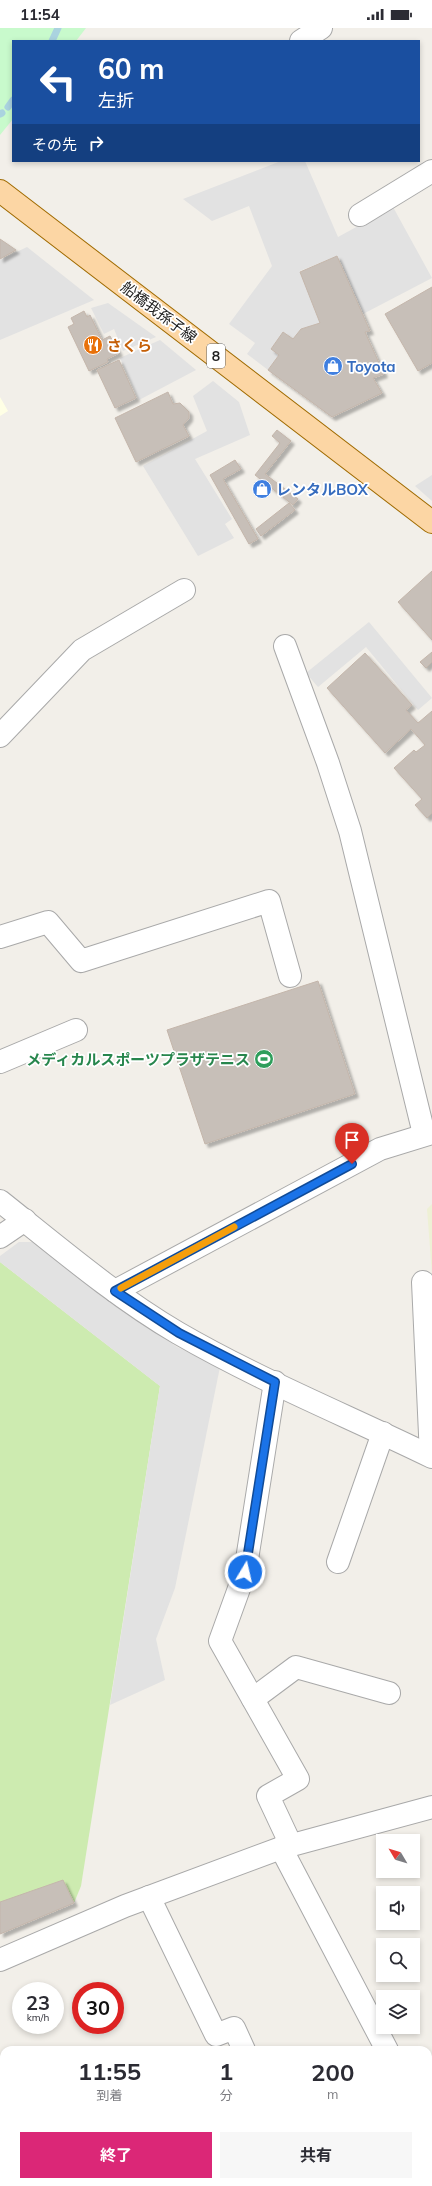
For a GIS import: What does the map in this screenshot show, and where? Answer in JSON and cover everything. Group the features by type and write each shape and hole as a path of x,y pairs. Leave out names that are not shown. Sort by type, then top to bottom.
{"main road":[{"name":"船橋我孫子線","path":"0,191 432,522"}],"street":[{"path":"303,40 321,28"},
{"path":"360,215 432,171"},
{"path":"0,736 82,650 184,590"},
{"path":"115,1291 380,1149 428,1134 350,831 328,763 285,646"},
{"path":"0,937 48,922 81,961 269,901 290,976"},
{"path":"0,1062 76,1030"},
{"path":"0,1202 115,1291 179,1333 275,1382 432,1456 423,1282"},
{"path":"0,1237 24,1220"},
{"path":"275,1382 245,1572 220,1641 298,1779 268,1796 286,1846 385,2046"},
{"path":"338,1562 383,1433"},
{"path":"253,1699 296,1668 389,1693"},
{"path":"0,1960 149,1897 286,1846 432,1807"},
{"path":"149,1897 216,2035 234,2028 242,2046"}],"shaded area":[{"path":"278,162 305,162 338,237 393,207 432,278 363,314 337,256 300,271 320,323 301,329 293,339 283,333 271,349 279,355 268,370 247,354 255,343 229,324 272,266 249,206 212,221 183,199"},
{"path":"27,247 94,300 0,340 0,260"},
{"path":"108,303 156,337 123,351 114,329 104,334 91,308"},
{"path":"160,340 196,370 139,400 120,358"},
{"path":"213,381 239,402 250,435 195,459 232,519 225,524 234,538 198,556 143,466 207,431 193,396"},
{"path":"0,397 8,411 0,416"},
{"path":"432,475 432,501 415,486"},
{"path":"369,622 432,698 418,710 366,647 318,687 306,673"},
{"path":"432,1204 432,1274 427,1209"},
{"path":"19,1242 33,1242 177,1347 220,1367 175,1588 156,1639 165,1680 110,1705 160,1386 0,1262 0,1256"}],"green space":[{"path":"0,28 86,28 77,40 12,40 12,120 0,135"},
{"path":"0,1262 160,1386 81,1886 74,1903 0,1902"}],"building":[{"path":"0,239 16,250 0,259"},
{"path":"337,256 370,331 365,332 384,374 373,378 382,393 332,417 268,370 279,355 271,349 283,332 293,339 301,329 320,323 300,272"},
{"path":"432,287 432,363 418,371 385,314"},
{"path":"84,311 87,317 90,315 102,340 110,336 119,353 107,359 108,362 89,371 68,327 74,324 71,318"},
{"path":"119,360 136,398 115,408 97,370"},
{"path":"168,392 173,404 180,403 189,412 189,418 183,425 189,436 136,462 115,418"},
{"path":"277,430 291,441 265,474 298,499 293,505 255,475 280,443 272,436"},
{"path":"235,460 241,469 223,479 258,539 249,544 210,475"},
{"path":"289,503 295,510 261,536 256,529"},
{"path":"432,571 432,640 398,602"},
{"path":"432,652 432,662 426,668 420,662"},
{"path":"365,653 412,705 406,710 418,723 432,711 432,813 427,818 415,805 422,799 394,768 414,750 416,752 425,745 411,729 385,753 327,688"},
{"path":"318,981 355,1094 205,1144 167,1030"},
{"path":"63,1880 74,1903 0,1934 0,1902"}],"waterway":[{"path":"52,40 58,28"},
{"path":"8,107 12,101"}],"slow traffic":[{"path":"121,1288 234,1227"}],"place":[{"name":"さくら","path":"93,345"},
{"name":"Toyota","path":"333,366"},
{"name":"レンタルBOX","path":"262,489"},
{"name":"メディカルスポーツプラザテニス","path":"264,1059"}],"route":[{"path":"245,1572 275,1382 179,1333 115,1291 352,1164"}]}
